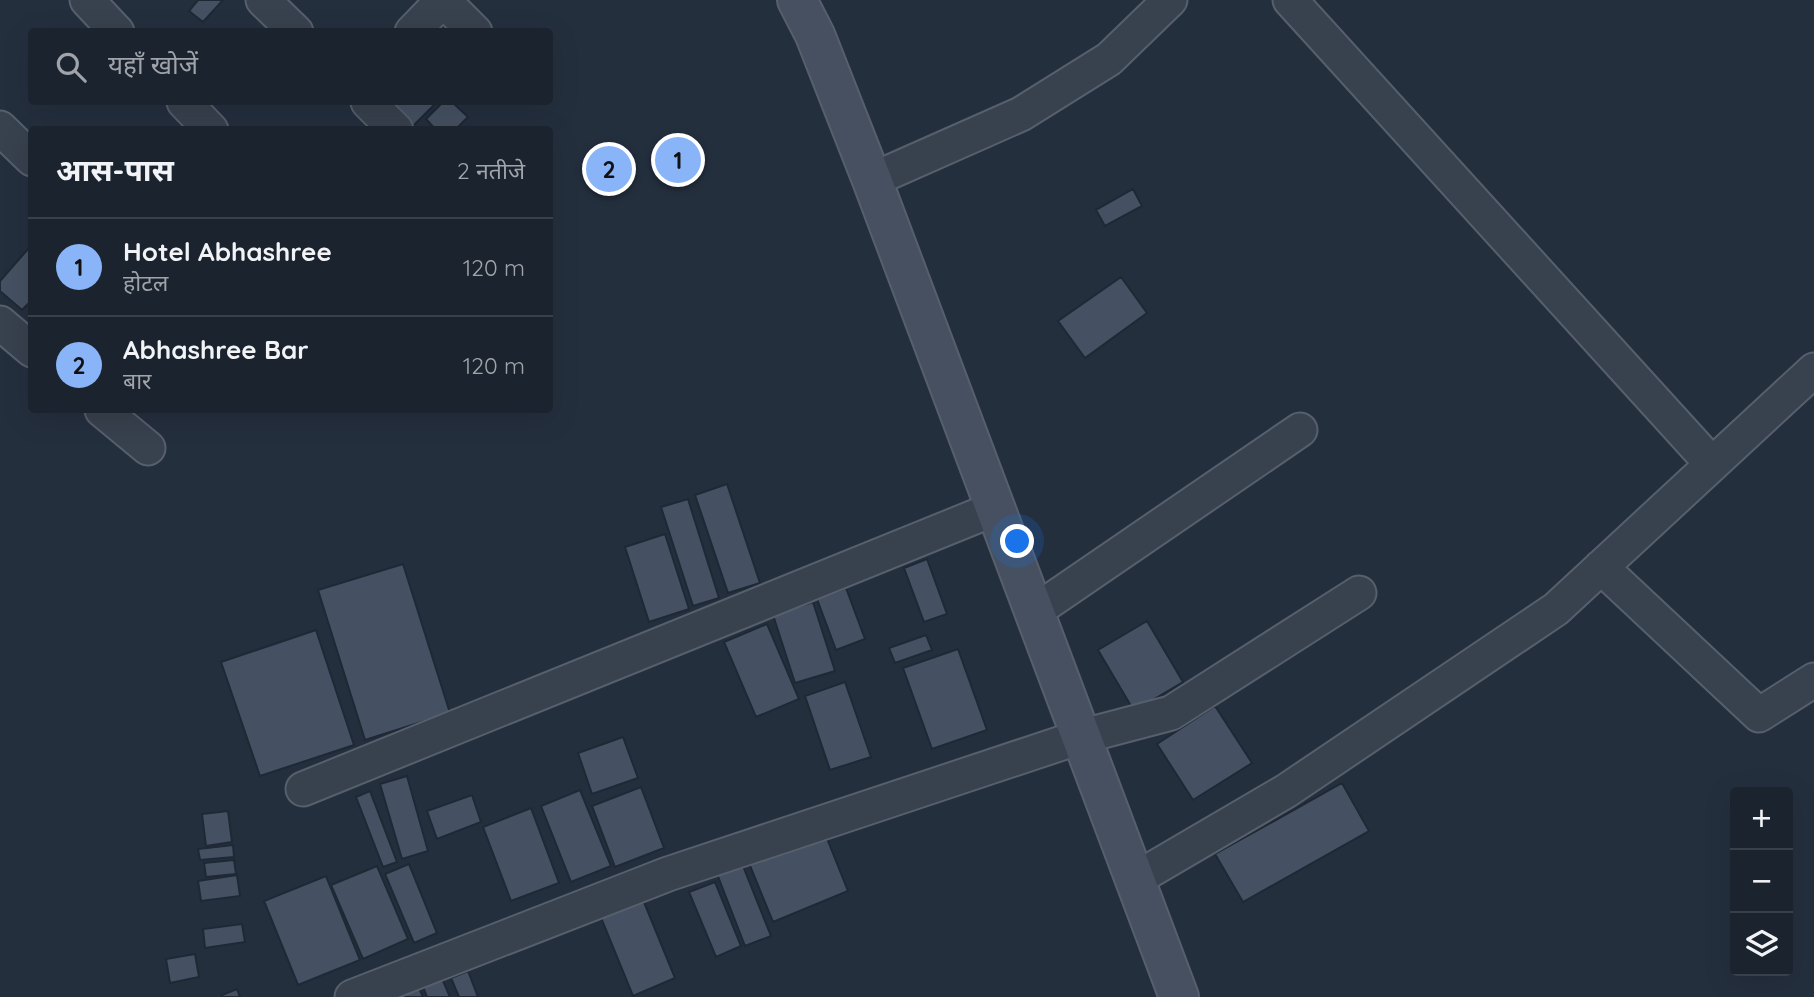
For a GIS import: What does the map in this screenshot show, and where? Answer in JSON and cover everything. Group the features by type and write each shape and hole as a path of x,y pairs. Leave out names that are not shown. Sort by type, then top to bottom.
{"main road":[{"path":"797,0 815,35 872,180 1179,997"}],"street":[{"path":"87,0 113,28"},
{"path":"263,0 292,28"},
{"path":"416,28 443,0 471,28"},
{"path":"872,180 1021,114 1109,59 1170,0"},
{"path":"1290,0 1712,464"},
{"path":"187,105 207,126"},
{"path":"0,128 28,155"},
{"path":"0,323 28,347"},
{"path":"1134,880 1286,792 1556,609 1814,370"},
{"path":"107,413 148,448"},
{"path":"1034,612 1300,430"},
{"path":"303,789 994,509"},
{"path":"1601,567 1759,715 1814,680"},
{"path":"352,997 667,874 1080,737 1171,713 1359,593"}],"building":[{"path":"198,0 223,0 203,22 189,11"},
{"path":"392,105 434,105 413,126"},
{"path":"440,105 455,105 468,117 459,126 432,126 426,119"},
{"path":"1133,189 1142,206 1105,226 1096,210"},
{"path":"28,249 28,304 22,310 0,291 0,281"},
{"path":"1121,277 1147,313 1085,358 1058,321"},
{"path":"727,484 760,583 728,593 695,495"},
{"path":"688,499 719,598 693,606 661,507"},
{"path":"665,534 689,609 649,622 625,547"},
{"path":"927,559 947,614 924,622 904,568"},
{"path":"403,564 450,713 365,740 318,590"},
{"path":"846,588 865,639 836,650 817,599"},
{"path":"813,602 835,671 795,683 773,615"},
{"path":"1147,621 1183,682 1134,711 1098,650"},
{"path":"767,624 799,699 756,717 724,642"},
{"path":"316,630 354,745 260,776 221,662"},
{"path":"926,635 932,650 895,663 889,648"},
{"path":"958,649 987,730 932,749 903,668"},
{"path":"845,682 871,757 830,770 805,696"},
{"path":"1215,706 1252,763 1193,800 1157,744"},
{"path":"623,737 638,778 592,794 578,753"},
{"path":"407,776 428,851 402,859 380,784"},
{"path":"1342,783 1369,831 1243,902 1215,854"},
{"path":"641,787 664,848 615,867 592,806"},
{"path":"580,790 611,866 571,882 541,806"},
{"path":"370,791 397,862 383,867 356,797"},
{"path":"472,795 481,822 437,839 427,811"},
{"path":"531,808 559,883 511,901 483,827"},
{"path":"228,811 232,842 206,846 202,814"},
{"path":"822,826 848,891 773,922 746,856"},
{"path":"233,845 234,857 200,860 198,849"},
{"path":"739,856 771,936 745,946 714,866"},
{"path":"234,860 236,874 206,877 204,863"},
{"path":"409,864 437,933 414,943 385,874"},
{"path":"377,866 408,939 363,959 331,885"},
{"path":"237,875 240,896 201,901 198,881"},
{"path":"326,876 360,960 298,985 264,901"},
{"path":"715,882 741,946 716,957 689,892"},
{"path":"639,890 675,978 633,996 597,908"},
{"path":"242,924 245,942 205,948 203,929"},
{"path":"195,954 199,977 170,983 166,959"},
{"path":"468,971 478,997 459,997 451,978"},
{"path":"440,974 450,997 427,997 421,981"},
{"path":"418,986 423,997 390,997"},
{"path":"237,989 240,997 222,995"}],"place":[{"name":"Hotel Abhashree","path":"678,160"},
{"name":"Abhashree Bar","path":"609,169"}]}
